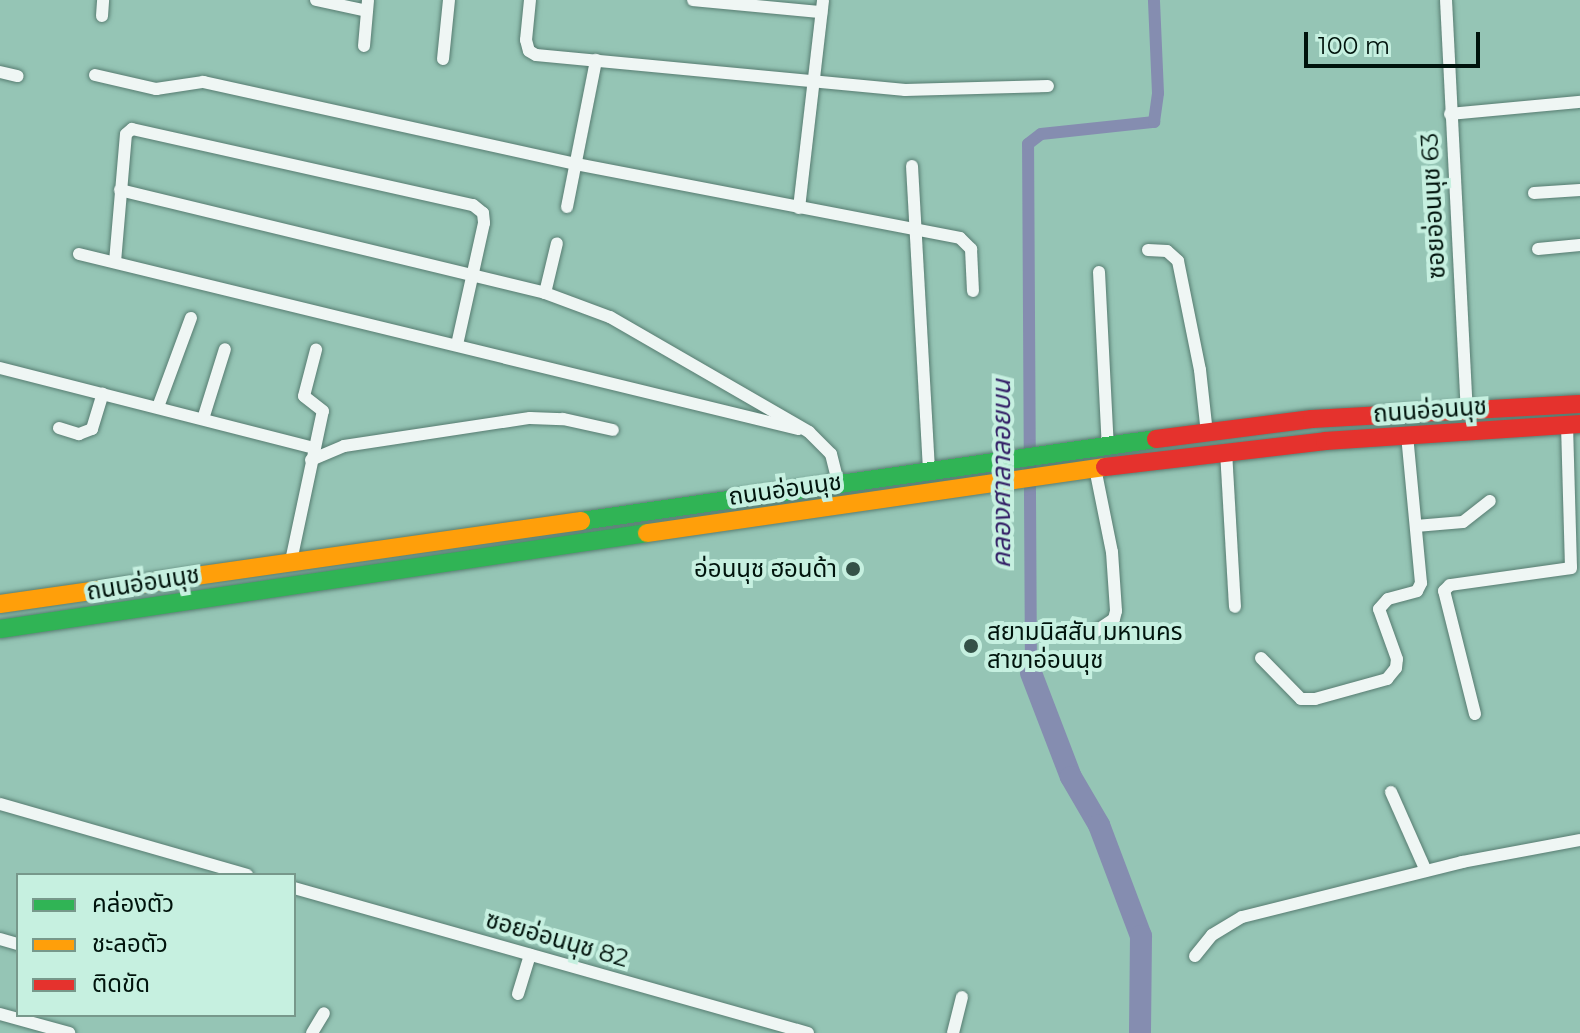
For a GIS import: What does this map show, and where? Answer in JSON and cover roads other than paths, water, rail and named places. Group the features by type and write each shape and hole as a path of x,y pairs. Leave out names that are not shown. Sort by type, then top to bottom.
{"main road":[{"name":"ถนนอ่อนนุช","path":"0,604 839,486 999,460 1312,419 1580,404"},
{"name":"ถนนอ่อนนุช","path":"0,629 1063,472 1226,451 1407,435 1573,425"},
{"path":"217,572 220,595"}],"street":[{"path":"102,16 103,0"},
{"path":"316,0 368,6 364,46"},
{"path":"443,59 449,0"},
{"path":"530,0 526,40 529,51 536,55 815,79 905,90 1048,86"},
{"path":"693,0 822,6 799,208"},
{"name":"ซอยอ่อนนุช 63","path":"1446,0 1467,409"},
{"path":"567,207 596,60"},
{"path":"0,72 18,76"},
{"path":"95,75 156,89 203,82 576,164 967,242 971,249 973,291"},
{"path":"1450,114 1580,102"},
{"path":"115,262 126,134 132,129 473,205 483,213 484,223 457,345"},
{"path":"912,166 929,472"},
{"path":"120,190 545,293 642,332 809,432 831,454 839,486"},
{"path":"1534,193 1580,190"},
{"path":"545,293 557,243"},
{"path":"1538,249 1580,245"},
{"path":"1148,250 1167,251 1178,261 1200,370 1207,433"},
{"path":"79,254 809,432"},
{"path":"1099,272 1108,447"},
{"path":"158,407 191,318"},
{"path":"203,419 225,349"},
{"path":"291,561 323,411 304,396 316,350"},
{"path":"0,368 203,419 313,454 344,446 530,418 563,419 613,430"},
{"path":"59,428 79,434 92,429 103,394"},
{"path":"1475,714 1444,591 1450,585 1576,568 1573,425"},
{"path":"1261,658 1301,699 1315,699 1387,679 1396,668 1397,659 1379,609 1388,599 1417,591 1421,583 1407,435"},
{"path":"1226,451 1235,607"},
{"path":"1095,468 1112,552 1116,611 1114,619 1096,631"},
{"path":"1416,526 1463,522 1490,501"},
{"path":"1391,792 1426,871"},
{"path":"0,804 240,873"},
{"path":"1195,956 1212,935 1242,917 1426,871 1580,840"},
{"name":"ซอยอ่อนนุช 82","path":"296,889 808,1033"},
{"path":"518,994 530,955"},
{"path":"953,1033 962,997"},
{"path":"312,1033 324,1013"},
{"path":"0,1014 69,1033"}],"waterway":[{"name":"คลองศาลาลอยบน","path":"1031,673 1028,144 1041,134 1154,122 1158,93 1154,0"},
{"name":"คลองศาลาลอยบน","path":"1031,673 1071,777 1099,825 1141,936 1140,1033"}],"place":[{"name":"อ่อนนุช ฮอนด้า","path":"853,569"},
{"name":"สยามนิสสัน มหานคร สาขาอ่อนนุช","path":"971,646"}]}
